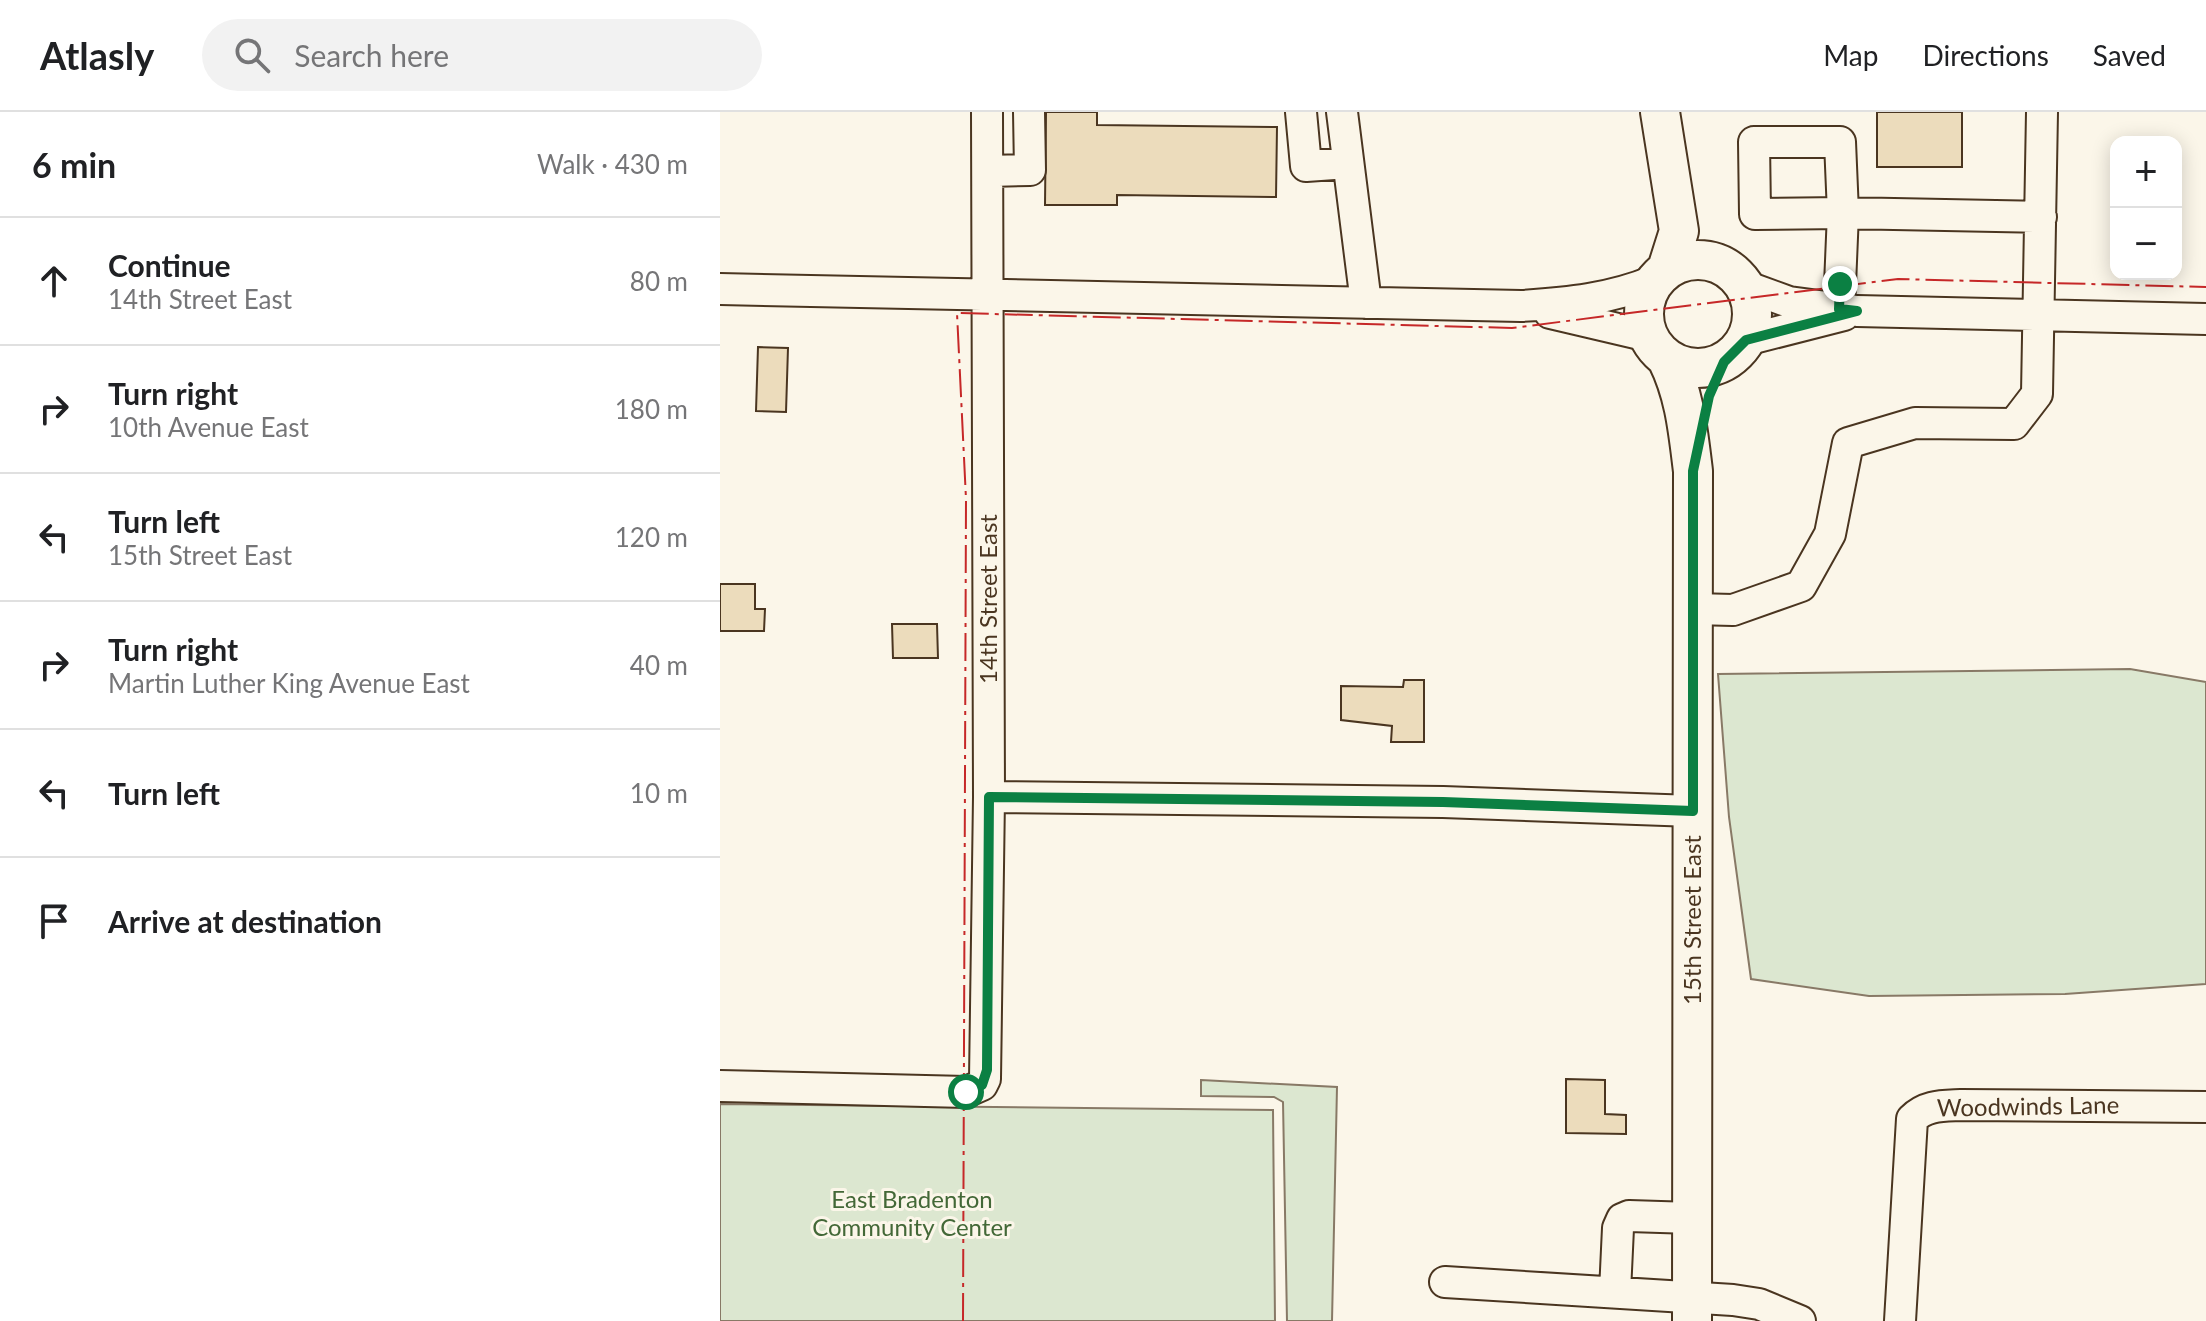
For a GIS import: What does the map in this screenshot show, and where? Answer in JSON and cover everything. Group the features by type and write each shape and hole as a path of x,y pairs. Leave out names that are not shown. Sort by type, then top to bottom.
{"main road":[{"path":"1660,112 1679,231 1644,308 1657,348 1694,368 1735,351 1753,310 1738,276 1716,262 1691,260 1661,275"},
{"path":"1677,112 1694,188 1716,262"},
{"name":"15th Street East","path":"1657,348 1679,383 1686,410 1693,471 1692,1310"},
{"name":"15th Street East","path":"1693,471 1709,396 1735,351"}],"street":[{"name":"14th Street East","path":"720,1086 966,1092 982,1085 987,1070 987,112"},
{"path":"988,171 1030,170 1029,112"},
{"path":"1301,112 1306,166 1348,163"},
{"path":"1342,112 1366,303"},
{"path":"1694,609 1733,610 1801,586 1830,534 1848,443 1915,423 2014,424 2037,394 2042,112"},
{"path":"1848,310 1843,213 2041,217"},
{"path":"720,289 1521,306 1577,302 1621,294 1661,275"},
{"path":"1745,286 1771,297 1848,310 2206,319"},
{"path":"1521,306 1657,348"},
{"path":"1735,351 1848,310"},
{"path":"989,797 1443,802 1693,811"},
{"name":"Woodwinds Lane","path":"1900,1321 1912,1119 1919,1112 1925,1108 1961,1105 2206,1107"},
{"path":"1615,1292 1618,1228 1622,1219 1629,1216 1692,1218"},
{"path":"1445,1282 1615,1292 1692,1310 1759,1304 1800,1321"}],"green space":[{"path":"2130,669 2206,682 2206,984 2065,994 1869,996 1751,979 1729,817 1718,674"},
{"path":"1201,1080 1337,1087 1332,1321 1287,1321 1283,1102 1274,1097 1201,1096"},
{"name":"East Bradenton Community Center","path":"720,1104 1273,1110 1275,1321 720,1321"}],"building":[{"path":"1046,112 1097,112 1097,125 1277,127 1276,197 1117,195 1117,205 1045,205"},
{"path":"1877,112 1962,112 1962,167 1877,167"},
{"path":"758,347 788,348 786,412 756,411"},
{"path":"720,584 755,584 755,609 765,609 764,631 720,631"},
{"path":"892,624 937,624 938,658 893,658"},
{"path":"1404,680 1424,680 1424,742 1391,742 1392,726 1341,720 1341,686 1403,687"},
{"path":"1566,1079 1605,1080 1605,1114 1626,1115 1626,1134 1566,1133"}],"power":[{"path":"963,1321 966,499 957,313 1512,328 1898,279 2206,287"}],"route":[{"path":"966,1092 982,1085 987,1070 989,797 1443,802 1693,811 1693,471 1709,396 1724,362 1746,340 1857,311 1839,309 1840,284"}]}
